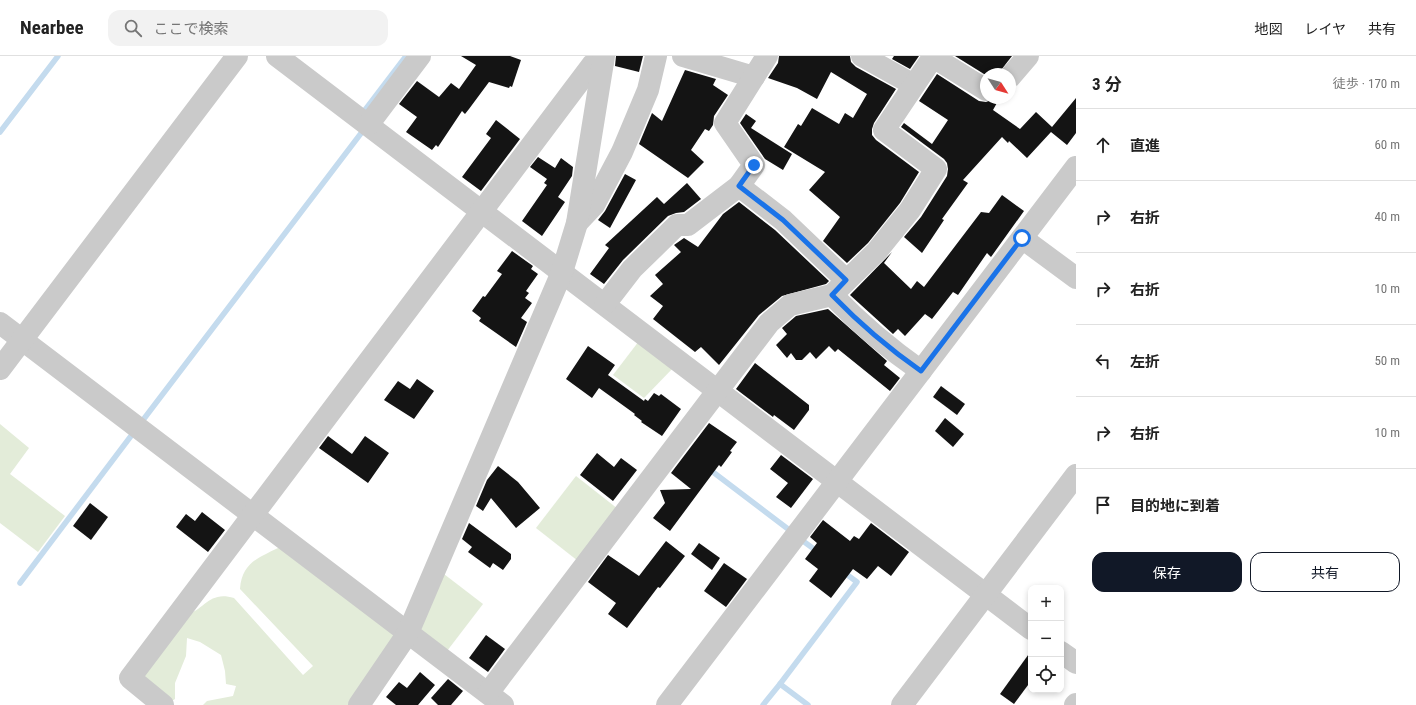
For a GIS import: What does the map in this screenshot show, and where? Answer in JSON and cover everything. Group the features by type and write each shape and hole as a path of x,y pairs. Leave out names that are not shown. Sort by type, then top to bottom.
{"street":[{"path":"0,369 237,56"},
{"path":"277,56 1028,627"},
{"path":"368,125 420,56"},
{"path":"577,223 594,205 622,152 648,90 656,56"},
{"path":"683,56 754,78"},
{"path":"605,304 632,269 677,225 688,225 739,186 754,165 724,123 767,56"},
{"path":"862,56 914,85"},
{"path":"1016,70 1028,56"},
{"path":"0,323 408,633 492,700 718,390 769,323 790,305 839,287 878,251 910,210 936,169 884,130 933,57 980,86"},
{"path":"359,705 408,633 562,272 577,223 603,59"},
{"path":"163,705 130,678 592,65 603,59"},
{"path":"667,705 1076,167"},
{"path":"739,186 783,220 839,287 860,324 884,345 921,371"},
{"path":"1022,238 1076,278"},
{"path":"902,705 1076,475"},
{"path":"1064,654 1076,663"}],"green space":[{"path":"639,341 674,367 644,398 613,375"},
{"path":"0,424 29,448 10,474 65,516 38,552 0,523"},
{"path":"576,476 618,509 578,561 536,528"},
{"path":"282,546 390,627 394,638 349,705 203,705 207,701 233,696 236,686 226,684 225,671 221,655 200,642 187,638 186,656 175,683 175,699 169,703 142,675 185,615 192,613 213,599 219,597 226,596 234,598 303,675 313,666 240,589 244,572 249,566 260,557"},
{"path":"440,571 483,604 447,651 422,633 420,621"}],"building":[{"path":"461,56 510,56 521,60 512,87 510,86 509,88 489,82 465,114 462,111 438,147 436,145 432,150 406,132 417,117 399,104 417,81 439,97 451,83 459,89 476,65"},
{"path":"616,56 643,56 639,72 615,66"},
{"path":"779,56 850,56 851,62 856,67 896,89 874,123 872,135 876,140 919,172 900,203 868,243 847,263 823,241 840,217 809,190 825,172 784,147 798,124 801,126 812,108 839,124 845,113 853,118 867,94 831,72 817,99 797,88 768,78 778,63"},
{"path":"894,56 919,56 910,69 892,59"},
{"path":"955,56 1012,56 1003,68 980,68 980,72"},
{"path":"685,70 716,79 713,85 728,95 714,116 713,125 709,131 705,129 691,150 704,162 688,178 639,144 652,113 662,121"},
{"path":"937,74 980,101 980,104 996,104 993,110 1020,129 1036,112 1052,127 1076,98 1076,133 1067,145 1051,132 1027,158 1009,141 1008,143 1002,137 963,180 968,183 942,219 944,220 922,253 904,237 921,217 947,176 947,163 944,159 901,127 904,123 932,144 948,120 919,101"},
{"path":"746,114 756,121 751,128 792,154 783,170 765,159 740,123"},
{"path":"496,120 520,139 481,191 462,177 491,138 486,134"},
{"path":"538,157 555,168 561,158 573,167 572,176 558,197 565,202 542,236 522,221 547,185 544,183 547,179 530,167"},
{"path":"625,174 636,180 610,228 598,220 605,211"},
{"path":"687,183 701,199 684,212 668,216 623,260 604,284 590,274 609,248 605,245 657,197 664,204"},
{"path":"1002,195 1024,211 991,257 987,253 958,295 953,292 932,319 925,314 905,336 898,329 893,334 850,295 892,252 884,263 911,289 917,281 924,287 981,212 989,213"},
{"path":"739,202 775,230 829,281 826,284 782,296 759,315 719,365 701,347 695,352 653,319 663,306 650,296 663,284 655,275 681,252 674,245 684,238 698,247 723,214"},
{"path":"512,251 533,266 531,269 538,274 526,291 529,293 525,298 532,303 521,318 527,322 516,347 479,321 481,318 472,311 483,296 485,297 502,274 497,271"},
{"path":"828,309 887,361 884,365 900,378 890,391 838,349 835,352 829,346 816,359 810,352 802,360 796,360 791,353 787,358 776,345 787,334 782,328 796,316"},
{"path":"588,346 615,365 608,375 644,401 645,399 648,401 654,393 659,396 661,394 681,409 662,436 641,422 642,421 634,415 635,414 599,388 592,398 566,379"},
{"path":"755,363 809,405 809,410 794,430 774,415 773,417 736,389"},
{"path":"417,379 434,391 414,419 384,400 398,381 410,389"},
{"path":"941,386 965,404 957,415 933,397"},
{"path":"945,418 964,434 953,447 935,431"},
{"path":"709,423 737,442 721,467 719,465 670,531 653,518 665,503 660,490 691,489 671,473"},
{"path":"328,436 352,454 365,436 389,453 368,483 319,448"},
{"path":"597,453 614,467 621,458 637,470 613,501 580,475"},
{"path":"781,455 813,479 791,508 776,497 788,483 770,469"},
{"path":"498,466 518,482 540,508 516,528 491,498 483,511 476,506 487,480"},
{"path":"90,503 108,517 91,540 73,526"},
{"path":"202,512 225,530 208,552 176,527 186,514 195,521"},
{"path":"823,520 850,541 854,536 859,539 871,523 909,552 891,576 878,566 867,579 853,569 831,598 809,581 818,569 805,559 817,543 810,537"},
{"path":"469,523 511,554 511,559 503,570 493,563 490,568 468,552 472,547 462,539"},
{"path":"666,541 685,556 660,588 658,587 627,628 608,614 616,603 588,582 608,555 639,576"},
{"path":"699,543 720,558 712,570 691,554"},
{"path":"724,563 747,579 726,607 704,591"},
{"path":"486,635 505,649 488,672 469,658"},
{"path":"1028,655 1028,685 1014,704 1000,694"},
{"path":"420,672 435,685 418,705 396,705 386,697 399,682 407,688"},
{"path":"448,679 463,691 451,705 438,705 431,698"}],"waterway":[{"path":"0,132 58,56"},
{"path":"365,110 406,56"},
{"path":"143,420 362,132"},
{"path":"20,583 134,432"},
{"path":"709,469 788,529"},
{"path":"803,541 818,552"},
{"path":"808,705 780,684 857,582 842,571"},
{"path":"763,705 780,684"}],"route":[{"path":"754,165 739,186 783,220 846,280 832,295 860,324 884,345 921,371 1022,238"}]}
